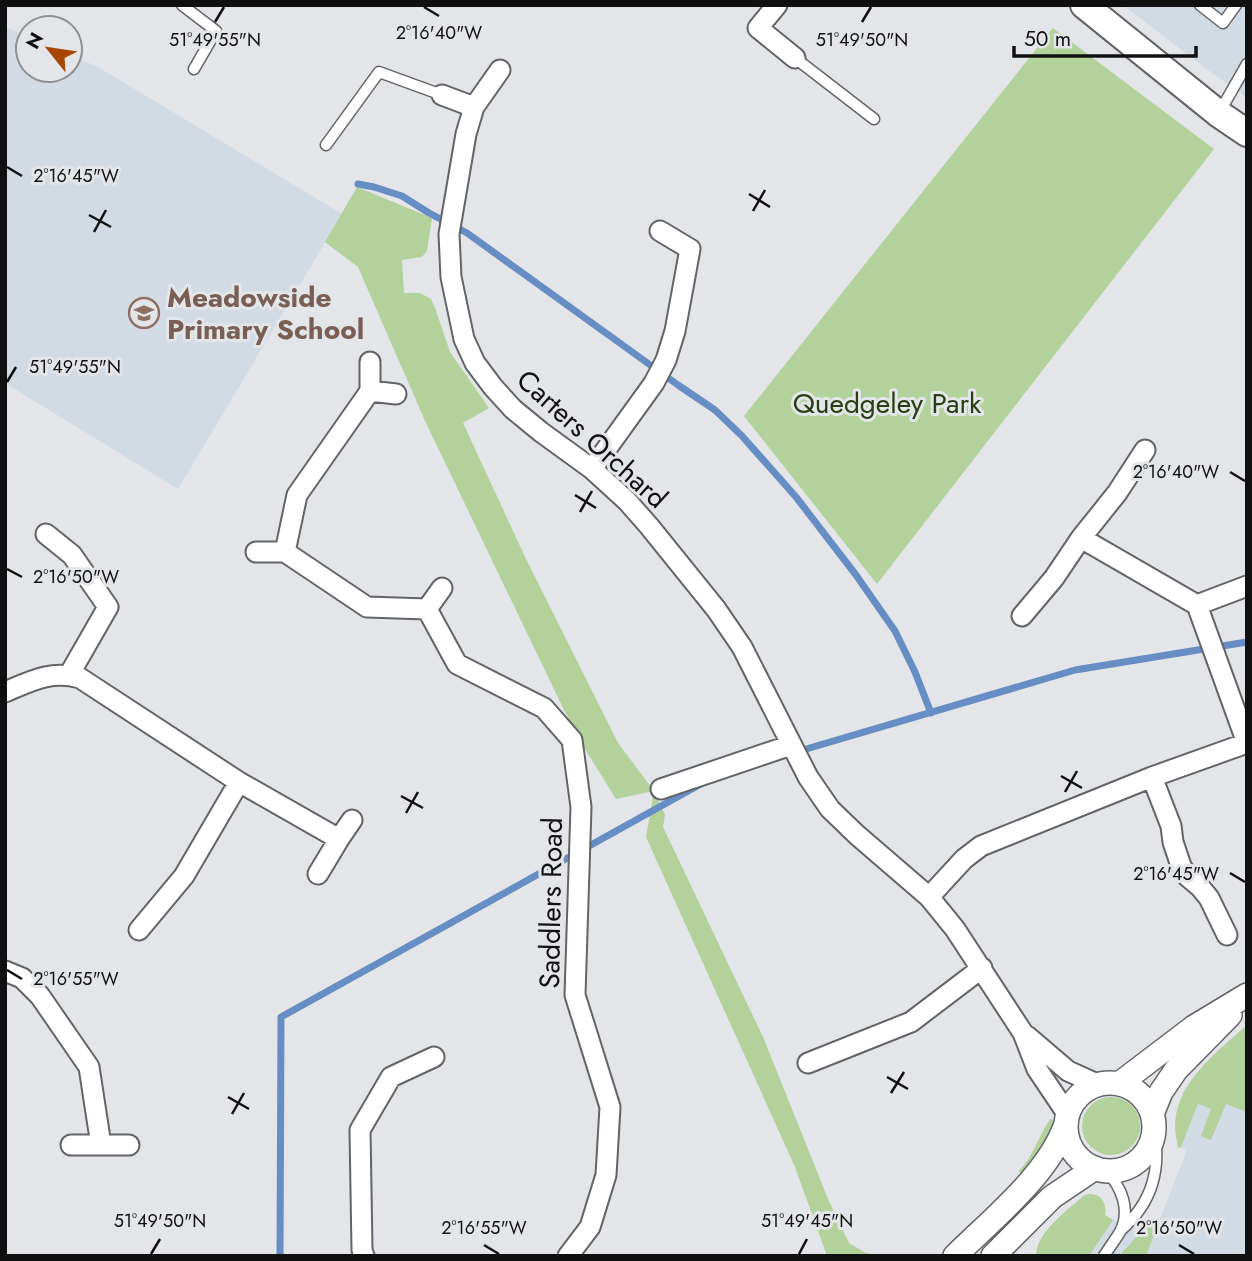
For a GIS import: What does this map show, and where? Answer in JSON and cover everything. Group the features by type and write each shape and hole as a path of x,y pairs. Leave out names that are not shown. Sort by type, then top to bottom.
{"main road":[{"path":"1084,5 1219,114 1247,133"}],"street":[{"path":"777,5 758,29 795,58"},
{"name":"Carters Orchard","path":"500,70 474,107 466,134 449,234 450,276 464,339 475,363 513,409 593,469 626,501 716,610 741,647 808,777 830,809 929,897 955,929 1023,1033 1037,1069 1067,1120"},
{"path":"442,95 474,107"},
{"path":"593,469 654,383 666,360 675,331 690,250 660,231"},
{"path":"285,552 297,495 370,391 370,362"},
{"path":"370,391 396,394"},
{"path":"1022,616 1118,493 1145,450"},
{"path":"46,534 72,555 108,607 69,675"},
{"path":"929,897 964,859 981,845 1152,777 1247,743 1197,605 1081,538"},
{"path":"256,552 285,552 367,607 428,609 442,588"},
{"path":"1197,605 1247,586"},
{"name":"Saddlers Road","path":"428,609 457,664 544,708 572,740 582,807 575,995 610,1107 606,1175 590,1227 568,1256"},
{"path":"5,692 56,674 80,678 239,782 340,839"},
{"path":"661,789 791,745"},
{"path":"1152,777 1171,826 1181,866 1209,898 1227,935"},
{"path":"139,930 184,876 239,782"},
{"path":"318,874 352,820"},
{"path":"808,1063 911,1022 982,968"},
{"path":"5,971 22,978 40,996 89,1068 101,1145"},
{"path":"966,1252 1049,1157 1062,1136 1074,1102 1085,1091 1109,1084 1194,1027 1247,996"},
{"path":"1067,1120 1069,1142 1084,1163 1100,1170 1118,1170 1132,1166 1143,1156 1151,1143 1153,1121 1161,1092 1176,1070 1247,996"},
{"name":"Carters Orchard","path":"1023,1033 1068,1071 1109,1084"},
{"path":"364,1256 360,1130 391,1077 434,1057"},
{"path":"1109,1084 1134,1090 1145,1100 1153,1121"},
{"path":"71,1145 129,1145"},
{"path":"993,1256 1052,1197 1100,1170"}],"lane":[{"path":"182,5 216,32 194,69"},
{"path":"1200,5 1223,23 1236,5"},
{"path":"795,58 874,119"},
{"path":"1219,114 1247,64"},
{"path":"326,145 379,72 442,95"},
{"path":"1104,1256 1121,1230 1138,1213 1149,1194 1157,1163 1153,1121"},
{"path":"1100,1170 1113,1179 1125,1205 1121,1230"}],"shaded area":[{"path":"1123,5 1247,5 1247,98 1201,65"},
{"name":"Meadowside Primary School","path":"5,27 14,31 14,84 84,84 84,61 342,214 178,489 5,383"},
{"path":"1247,1025 1247,1256 1047,1256 1105,1215 1138,1232 1149,1223 1156,1229 1187,1150 1178,1148 1175,1125 1184,1089 1215,1054"}],"green space":[{"name":"Quedgeley Park","path":"1053,28 1214,149 877,584 744,416"},
{"path":"357,187 432,218 427,251 422,257 402,260 404,293 420,293 431,299 450,352 489,408 463,423 526,559 618,743 654,791 616,799 585,749 426,423 358,267 325,242"},
{"path":"654,791 665,815 663,827 763,1037 828,1199 849,1243 866,1253 882,1256 827,1256 795,1167 646,837"},
{"path":"1247,1025 1247,1112 1226,1104 1211,1140 1201,1136 1211,1109 1198,1104 1181,1147 1178,1148 1175,1126 1182,1095 1200,1069"},
{"path":"1111,1097 1127,1102 1135,1110 1140,1126 1135,1142 1127,1150 1111,1155 1095,1150 1087,1142 1082,1126 1087,1110 1095,1102"},
{"path":"1050,1119 1053,1120 1052,1134 1023,1176 1019,1171"},
{"path":"1088,1194 1096,1195 1102,1200 1105,1215 1113,1220 1089,1256 1036,1256 1037,1247 1047,1230"},
{"path":"1149,1223 1154,1225 1155,1232 1146,1256 1119,1256"}],"waterway":[{"path":"358,184 402,196 467,233 715,410 796,497 856,575 895,631 931,713"},
{"path":"796,752 1075,670 1247,642"},
{"path":"280,1256 281,1017 699,785"}],"place":[{"name":"Meadowside Primary School","path":"144,313"}]}
